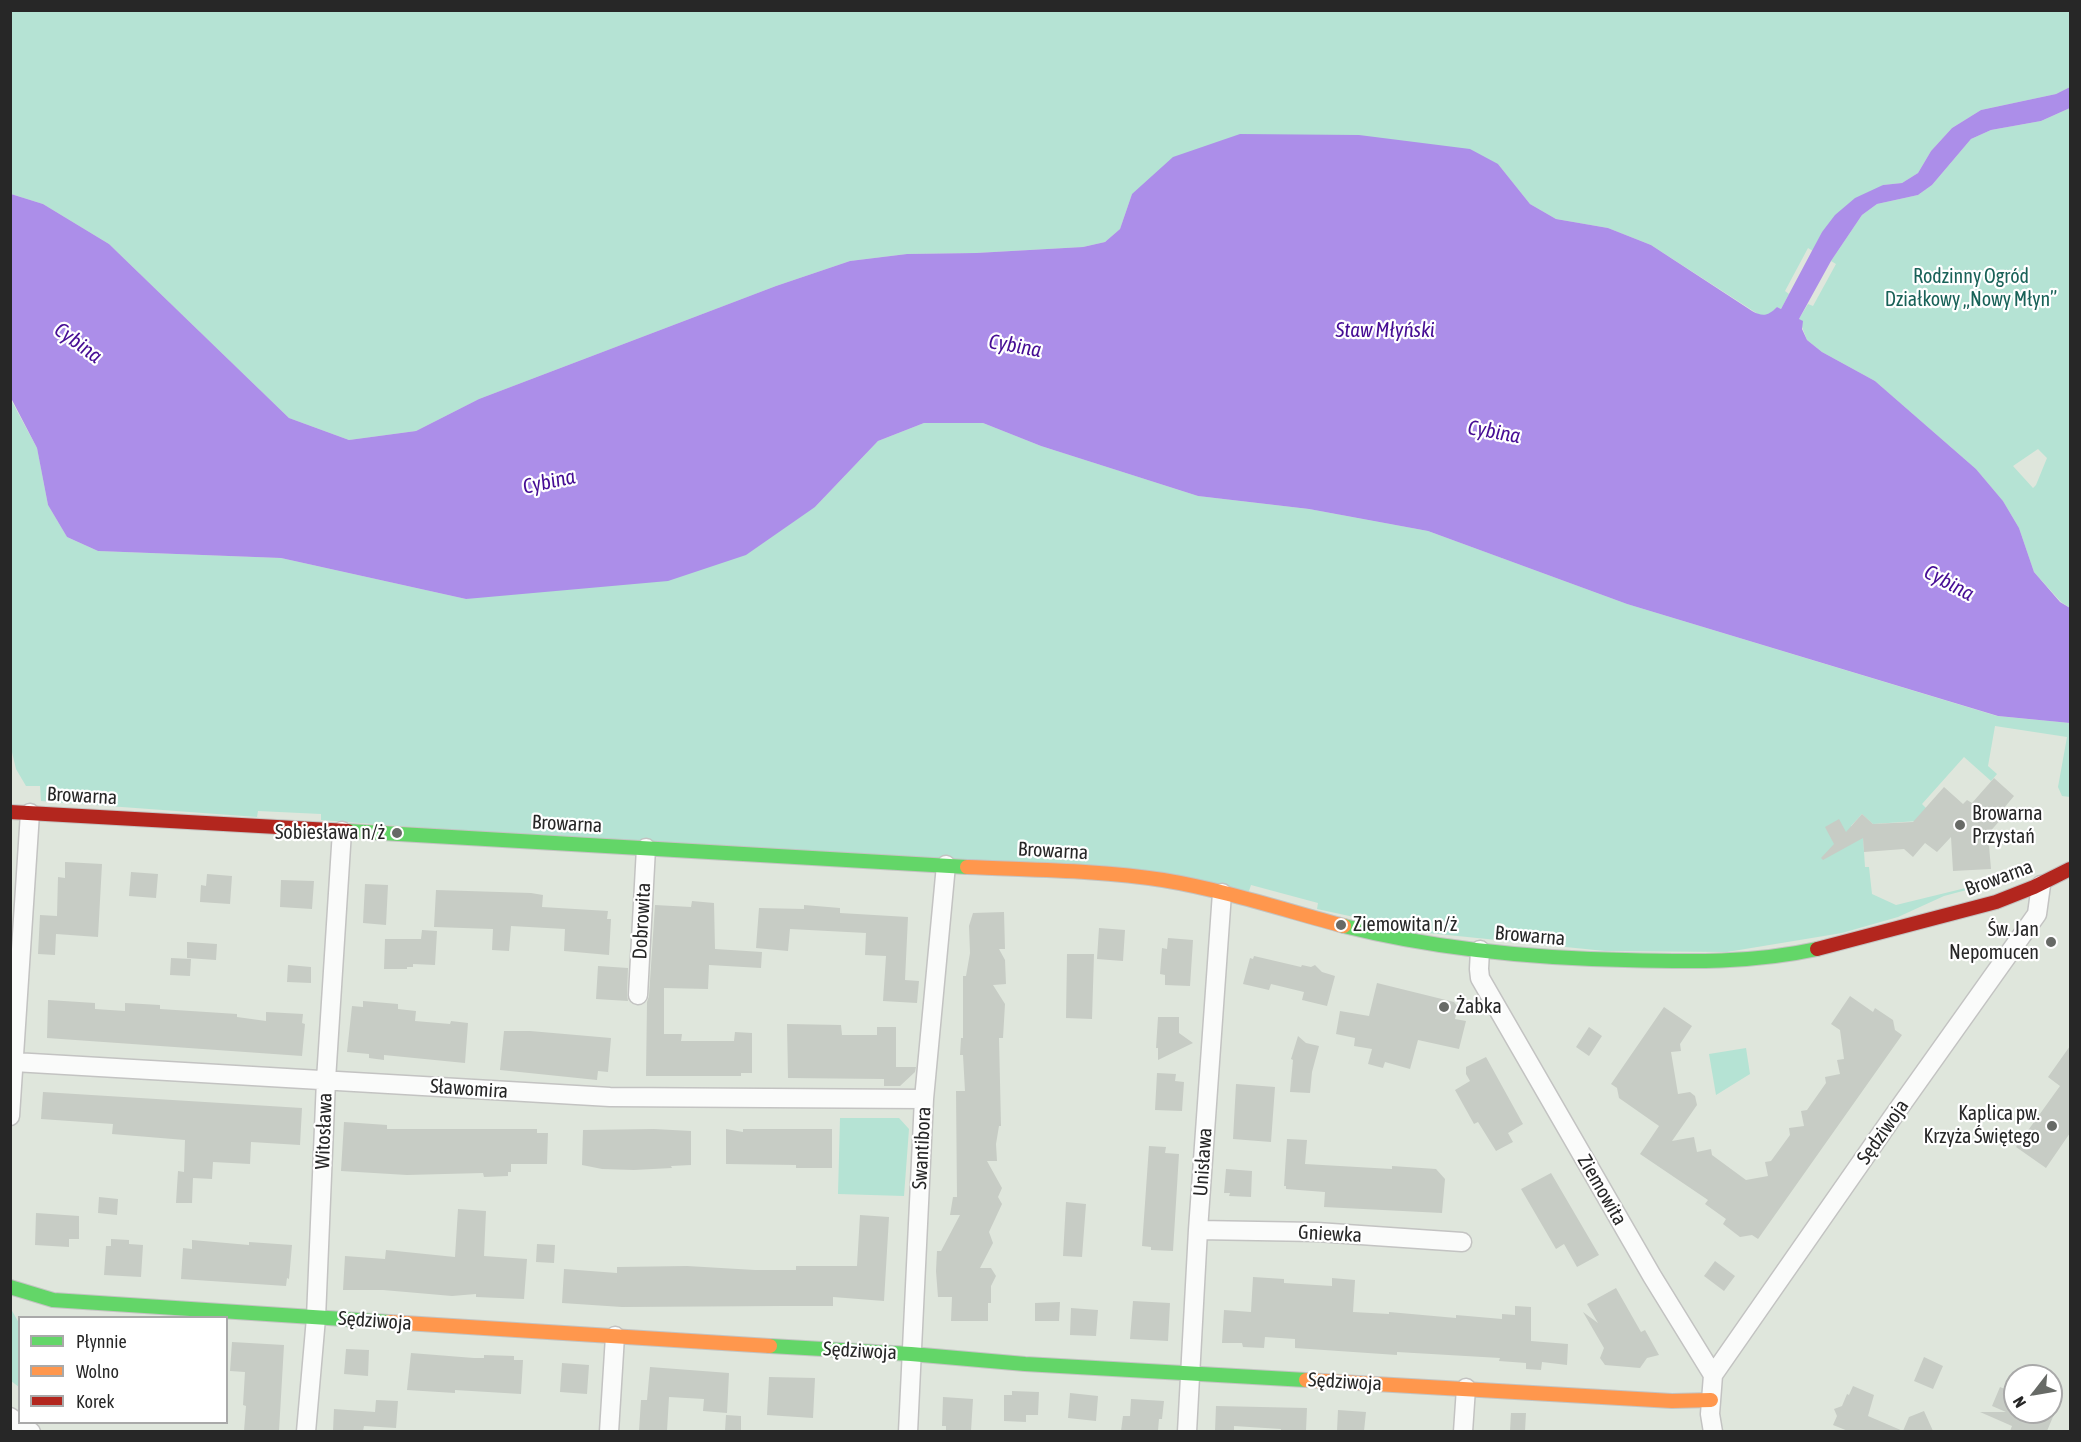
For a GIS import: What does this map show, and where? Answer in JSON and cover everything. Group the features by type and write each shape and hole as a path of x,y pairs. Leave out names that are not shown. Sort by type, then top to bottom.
{"street":[{"name":"Browarna","path":"10,813 1134,876 1169,880 1375,933 1480,950 1558,959 1672,962 1765,958 1848,942 1989,906 2041,885 2070,869"},
{"path":"10,1116 30,813"},
{"name":"Witosława","path":"306,1431 316,1318 326,1080 342,831"},
{"name":"Dobrowita","path":"638,995 646,848"},
{"name":"Swantibora","path":"908,1431 924,1099 946,865"},
{"name":"Sędziwoja","path":"1713,1376 1892,1118 2015,947 2037,914 2041,885"},
{"name":"Unisława","path":"1187,1431 1198,1230 1222,893"},
{"name":"Ziemowita","path":"1480,950 1480,978 1613,1209 1713,1376"},
{"name":"Sławomira","path":"14,1062 654,1099 924,1099"},
{"name":"Gniewka","path":"1198,1230 1317,1232 1462,1242"},
{"name":"Sędziwoja","path":"10,1287 53,1300 316,1318 911,1354 1025,1364 1672,1401 1711,1400"},
{"path":"609,1431 615,1336"},
{"path":"1713,1376 1710,1414 1713,1431"},
{"path":"1463,1431 1466,1389"}],"green space":[{"path":"2070,10 2070,87 2056,94 1981,110 1952,128 1931,151 1918,173 1902,183 1883,185 1822,232 1813,251 1808,248 1785,291 1789,294 1781,309 1777,307 1770,314 1761,316 1651,245 1608,228 1556,219 1530,204 1498,164 1132,194 1120,229 1105,242 1083,247 907,254 850,261 776,286 479,399 416,431 349,440 289,418 109,244 43,204 11,194 10,11"},
{"name":"Rodzinny Ogród Działkowy „Nowy Młyn”","path":"2070,108 2070,608 2061,602 2034,572 2019,528 2003,501 1976,469 1875,381 1822,352 1807,340 1799,319 1808,304 1813,306 1836,264 1831,261 1862,215 1877,204 1918,195 1932,185 1971,139 1991,130 2041,121","holes":["2038,449 2047,458 2033,488 2013,466"]},
{"path":"10,398 37,448 48,505 67,537 98,551 281,558 466,599 815,507 878,441 924,423 983,423 1041,446 1198,496 1309,509 1428,531 1627,604 1997,716 2070,723 2070,797 2062,796 2058,787 2067,737 1995,726 1988,766 1997,774 1991,781 1964,757 1922,804 1933,815 1918,821 1873,824 1862,814 1851,826 1863,836 1865,867 1869,867 1872,894 1896,905 1989,884 1944,896 1898,917 1842,933 1727,952 1605,951 1428,933 1317,909 1318,903 1251,885 1249,891 321,820 321,814 258,811 257,817 41,801 40,786 26,786 16,769 11,748"},
{"path":"1746,1048 1750,1074 1716,1095 1709,1054"},
{"path":"840,1118 899,1118 909,1129 904,1196 838,1194"},
{"path":"11,1309 18,1321 18,1386 11,1381"}],"water":[{"name":"Staw Młyński","path":"2070,87 2070,108 2041,121 1991,130 1971,139 1932,185 1918,195 1877,204 1862,215 1831,261 1799,319 1803,321 1802,329 1807,340 1822,352 1875,381 1976,469 2003,501 2019,528 2034,572 2060,602 2070,608 2070,723 1998,716 1627,604 1428,531 1309,509 1198,496 1041,446 983,423 924,423 878,441 815,507 746,555 668,581 466,599 281,558 98,551 67,537 48,505 37,448 11,398 11,194 43,204 109,244 289,418 349,440 416,431 479,399 776,286 850,261 907,254 1083,247 1105,242 1120,229 1132,194 1173,157 1240,134 1359,135 1470,149 1498,164 1530,204 1556,219 1608,228 1651,245 1752,311 1765,315 1777,307 1781,309 1822,232 1835,215 1855,198 1883,185 1902,183 1918,173 1931,151 1952,128 1981,110 2056,94"}],"building":[{"name":"Browarna Przystań","path":"1994,778 2014,796 1999,814 2002,818 1988,834 1991,869 1953,871 1951,837 1937,852 1925,843 1913,857 1904,849 1864,852 1863,838 1823,860 1821,858 1834,844 1825,827 1839,819 1846,832 1862,814 1873,824 1913,822 1944,787 1963,804 1967,800 1972,803"},
{"path":"65,862 102,864 98,937 56,934 55,955 38,954 40,915 57,916 58,877 65,878"},
{"path":"131,872 158,874 156,898 129,896"},
{"path":"207,874 232,876 230,904 200,902 201,885 206,886"},
{"path":"281,880 314,881 312,909 280,907"},
{"path":"365,884 388,885 386,925 363,923"},
{"path":"436,890 531,893 543,895 542,907 608,911 607,919 611,919 609,955 564,951 565,929 511,926 509,951 492,950 493,929 434,927"},
{"path":"692,901 714,903 715,949 762,952 761,968 709,965 708,989 664,988 664,1034 682,1034 681,1041 734,1041 735,1032 752,1033 752,1073 741,1073 741,1076 646,1076 647,1002 655,905 691,907"},
{"path":"804,905 840,908 840,913 908,917 905,980 919,981 917,1003 883,1001 886,956 865,955 866,933 790,929 788,951 756,948 759,908 804,909"},
{"path":"1004,912 1005,949 999,949 1005,960 1006,984 993,985 1005,1004 1003,1038 999,1038 1001,1126 999,1126 996,1144 997,1161 987,1161 1002,1188 998,1197 1002,1204 989,1232 993,1243 980,1268 991,1268 996,1276 991,1286 988,1321 951,1321 952,1297 938,1297 936,1271 937,1251 941,1251 960,1215 950,1215 953,1197 957,1197 956,1091 965,1091 963,1055 960,1055 961,1038 963,1038 963,976 966,976 970,953 969,926 973,913"},
{"path":"1099,928 1125,930 1123,961 1097,959"},
{"path":"422,930 437,931 435,965 413,964 413,967 407,967 407,969 384,969 385,939 421,939"},
{"path":"1168,938 1193,940 1190,986 1165,985 1165,975 1160,974 1162,948 1167,949"},
{"path":"187,942 217,944 216,960 187,958"},
{"path":"1067,954 1094,954 1092,1019 1066,1018"},
{"path":"1254,956 1301,967 1302,965 1311,967 1315,965 1322,972 1335,976 1327,1006 1302,1000 1304,992 1271,984 1269,990 1243,984 1250,958 1253,959"},
{"path":"171,958 191,959 190,976 170,975"},
{"path":"288,965 311,967 311,983 287,982"},
{"path":"598,966 628,968 628,1001 596,999"},
{"path":"1377,983 1454,1002 1458,1007 1455,1019 1466,1021 1459,1049 1418,1040 1410,1069 1385,1062 1383,1068 1368,1064 1372,1049 1354,1046 1355,1038 1336,1034 1340,1011 1369,1016"},
{"path":"1850,996 1873,1012 1875,1008 1893,1020 1895,1030 1902,1035 1758,1239 1752,1235 1740,1237 1723,1224 1726,1219 1705,1204 1708,1200 1640,1154 1659,1126 1619,1098 1617,1088 1611,1084 1664,1007 1692,1026 1680,1044 1681,1051 1671,1052 1678,1094 1690,1092 1695,1096 1697,1105 1672,1141 1694,1137 1697,1152 1711,1149 1712,1155 1746,1180 1768,1176 1765,1162 1771,1161 1790,1135 1789,1128 1804,1126 1801,1111 1807,1110 1826,1083 1825,1077 1840,1074 1837,1060 1844,1059 1840,1030 1831,1024"},
{"path":"48,1000 95,1003 95,1009 125,1011 125,1003 160,1005 160,1009 237,1014 237,1017 266,1021 266,1012 303,1014 302,1023 305,1024 302,1056 47,1038"},
{"path":"363,1001 398,1004 398,1009 416,1011 415,1021 468,1023 465,1063 384,1055 384,1060 369,1058 369,1054 347,1052 352,1006 363,1007"},
{"path":"1158,1017 1179,1017 1179,1033 1193,1043 1158,1060 1158,1048 1156,1048"},
{"path":"787,1024 841,1025 842,1035 877,1035 877,1027 896,1027 896,1067 916,1067 915,1072 900,1086 884,1086 884,1079 788,1078"},
{"path":"1589,1027 1602,1036 1589,1056 1576,1047"},
{"path":"504,1031 611,1038 608,1072 598,1071 597,1080 500,1070"},
{"path":"1298,1036 1306,1043 1319,1046 1312,1072 1310,1093 1290,1092 1293,1060 1291,1059"},
{"path":"2070,1046 2070,1133 2046,1168 2016,1147 2060,1086 2048,1077"},
{"path":"1486,1057 1523,1124 1508,1133 1513,1142 1496,1151 1478,1122 1474,1124 1455,1090 1470,1081 1466,1074 1466,1067"},
{"path":"1157,1073 1176,1074 1175,1081 1184,1082 1182,1111 1155,1110"},
{"path":"1236,1084 1275,1087 1271,1142 1233,1139"},
{"path":"43,1092 302,1108 300,1145 251,1142 250,1164 213,1162 212,1179 193,1178 192,1203 176,1203 178,1171 184,1172 185,1140 112,1134 113,1124 41,1119"},
{"path":"344,1122 387,1125 387,1129 537,1129 537,1133 548,1133 547,1164 511,1164 511,1172 508,1172 508,1176 484,1177 483,1173 407,1175 341,1171"},
{"path":"726,1129 743,1132 743,1129 832,1129 832,1168 726,1164"},
{"path":"583,1130 691,1131 691,1165 634,1170 602,1169 582,1165"},
{"path":"1287,1139 1307,1140 1305,1164 1436,1169 1445,1179 1442,1213 1324,1207 1325,1192 1286,1189 1284,1186"},
{"path":"1149,1146 1166,1147 1165,1153 1179,1154 1173,1251 1151,1250 1151,1247 1142,1246"},
{"path":"1226,1169 1252,1171 1251,1197 1229,1196 1230,1193 1224,1193"},
{"path":"1551,1173 1599,1255 1577,1267 1564,1244 1556,1249 1521,1189"},
{"path":"99,1197 118,1199 117,1215 98,1213"},
{"path":"1066,1202 1086,1204 1082,1257 1063,1256"},
{"path":"458,1209 486,1211 484,1256 527,1259 524,1299 476,1297 476,1294 452,1296 383,1290 343,1290 345,1256 385,1259 386,1250 455,1257"},
{"path":"36,1213 79,1216 79,1239 69,1239 69,1247 35,1245"},
{"path":"860,1215 889,1217 884,1301 833,1297 833,1306 622,1307 562,1303 564,1269 617,1273 617,1267 687,1266 796,1270 796,1266 857,1266"},
{"path":"111,1239 129,1240 129,1244 143,1245 141,1277 104,1275 106,1246 111,1246"},
{"path":"192,1240 249,1245 249,1242 292,1245 289,1279 287,1278 286,1286 181,1279 183,1248 192,1249"},
{"path":"537,1244 555,1245 554,1263 536,1262"},
{"path":"1715,1261 1735,1276 1724,1291 1704,1276"},
{"path":"1253,1277 1284,1279 1284,1283 1332,1286 1332,1278 1355,1280 1353,1312 1389,1314 1389,1312 1456,1318 1456,1315 1502,1319 1502,1314 1515,1315 1515,1306 1531,1307 1531,1341 1568,1344 1567,1365 1542,1362 1541,1370 1526,1369 1526,1363 1499,1361 1500,1358 1397,1352 1397,1355 1295,1348 1295,1339 1265,1337 1264,1348 1243,1347 1242,1343 1222,1343 1224,1310 1251,1312"},
{"path":"1616,1288 1641,1332 1645,1330 1659,1355 1647,1358 1640,1368 1605,1365 1600,1358 1604,1348 1583,1312 1598,1323 1587,1304"},
{"path":"1133,1301 1170,1303 1168,1341 1130,1339"},
{"path":"1060,1302 1059,1321 1035,1321 1035,1303"},
{"path":"1071,1308 1098,1310 1096,1336 1070,1335"},
{"path":"232,1342 284,1345 279,1431 244,1431 245,1372 230,1371"},
{"path":"346,1349 369,1350 368,1376 344,1374"},
{"path":"411,1353 474,1358 484,1358 484,1355 514,1356 514,1360 523,1360 521,1394 407,1390"},
{"path":"1924,1357 1943,1366 1933,1389 1914,1381"},
{"path":"562,1363 589,1365 587,1394 560,1392"},
{"path":"650,1367 729,1373 727,1413 703,1411 704,1399 669,1397 667,1431 639,1431 641,1400 647,1400"},
{"path":"769,1377 815,1378 813,1418 767,1415"},
{"path":"1853,1386 1874,1395 1868,1416 1903,1431 1848,1431 1833,1425 1837,1416 1834,1409 1842,1406"},
{"path":"2000,1387 2003,1388 2003,1411 1992,1406"},
{"path":"1012,1391 1039,1392 1038,1415 1026,1415 1026,1422 1004,1421 1004,1395 1012,1395"},
{"path":"1070,1393 1098,1396 1096,1421 1068,1418"},
{"path":"943,1397 973,1399 971,1431 946,1431 946,1426 942,1426"},
{"path":"1131,1399 1164,1401 1158,1431 1121,1431 1123,1416 1130,1416"},
{"path":"376,1400 398,1401 396,1428 364,1426 363,1431 333,1431 334,1409 375,1412"},
{"path":"1216,1406 1307,1408 1306,1431 1234,1426 1234,1431 1215,1431"},
{"path":"1338,1410 1366,1412 1364,1431 1337,1431"},
{"path":"1924,1411 1933,1431 1903,1431 1909,1417"},
{"path":"1980,1412 2003,1412 2003,1422"},
{"path":"1511,1413 1526,1413 1525,1431 1510,1431"},
{"path":"726,1415 741,1416 741,1431 725,1431"},
{"path":"2007,1424 2050,1424 2047,1431 2010,1431 2012,1426"}],"traffic: fast":[{"path":"348,831 967,867"},
{"path":"1344,926 1413,941 1483,951 1590,959 1673,961 1745,959 1817,949"},
{"path":"10,1287 53,1300 389,1322"},
{"path":"770,1346 911,1354 1025,1364 1306,1380"}],"traffic: slow":[{"path":"967,867 1090,872 1163,880 1231,895 1344,926"},
{"path":"389,1322 770,1346"},
{"path":"1306,1380 1672,1401 1711,1400"}],"traffic: jam":[{"path":"10,812 348,831"},
{"path":"1817,949 1996,902 2070,869"}],"place":[{"name":"Browarna Przystań","path":"1960,825"},
{"name":"Sobiesława n/ż","path":"397,833"},
{"name":"Ziemowita n/ż","path":"1341,925"},
{"name":"Św. Jan Nepomucen","path":"2051,942"},
{"name":"Żabka","path":"1444,1007"},
{"name":"Kaplica pw. Krzyża Świętego","path":"2052,1126"}],"water label":[{"name":"Cybina","path":"78,343"},
{"name":"Cybina","path":"1015,346"},
{"name":"Cybina","path":"1494,432"},
{"name":"Cybina","path":"549,482"},
{"name":"Cybina","path":"1949,583"}]}
